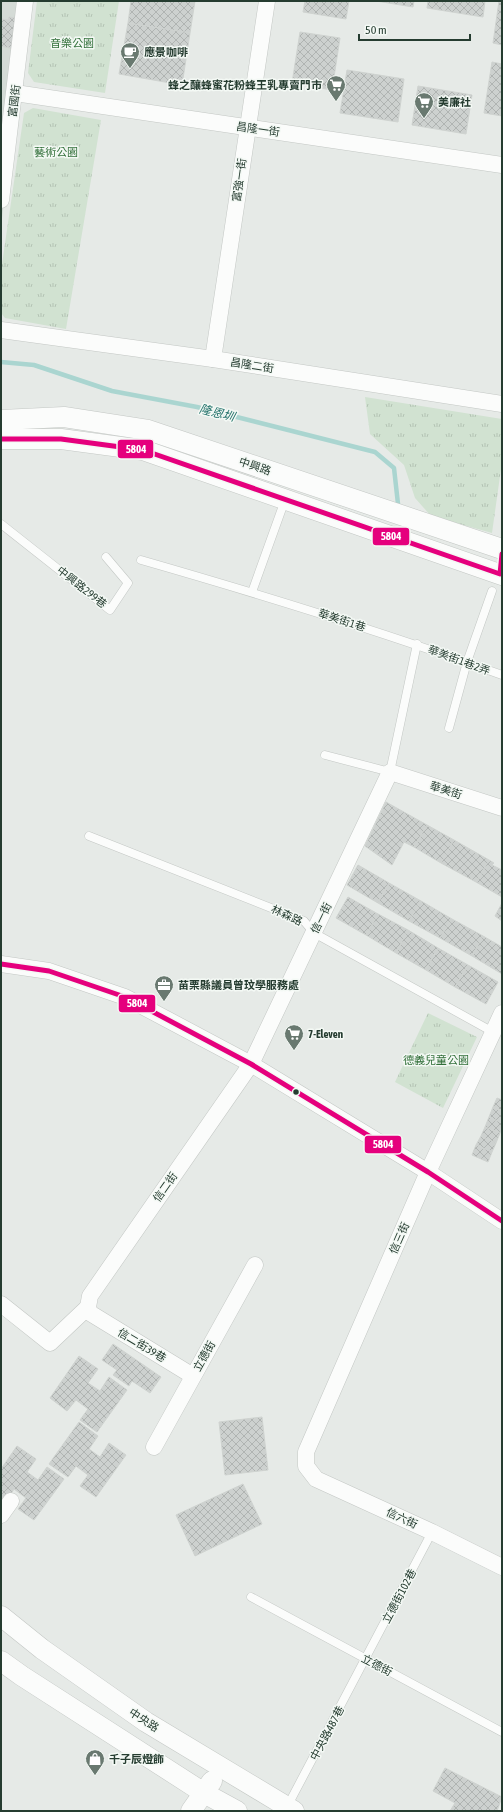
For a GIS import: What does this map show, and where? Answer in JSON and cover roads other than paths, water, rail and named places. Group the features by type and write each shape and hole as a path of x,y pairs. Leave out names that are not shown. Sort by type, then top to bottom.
{"street":[{"name":"富國街","path":"1,200 25,1"},
{"name":"富強一街","path":"213,359 267,1"},
{"name":"昌隆一街","path":"15,93 502,165"},
{"name":"昌隆二街","path":"1,330 213,359 502,404"},
{"name":"中興路","path":"1,420 64,417 148,430 502,549"},
{"name":"中興路","path":"1,438 61,439 143,450 285,500 498,580"},
{"path":"498,580 502,554"},
{"name":"華美街","path":"390,772 502,808"},
{"name":"信一街","path":"251,1064 390,772"},
{"path":"1,964 49,971 125,997 251,1064 428,1172 502,1221"},
{"name":"信三街","path":"306,1466 306,1452 428,1172 502,1013"},
{"name":"信二街","path":"89,1310 90,1296 251,1064"},
{"name":"立德街","path":"154,1447 255,1265"},
{"path":"1,1304 50,1343 89,1310"},
{"name":"信二街39巷","path":"89,1310 193,1376"},
{"name":"信六街","path":"306,1466 316,1479 432,1532 502,1567"},
{"path":"1,1515 10,1501"},
{"name":"中央路","path":"1,1616 42,1649 146,1722 291,1809"},
{"path":"1,1661 204,1793 237,1811"},
{"path":"191,1811 220,1767"}],"lane":[{"path":"252,592 285,500"},
{"name":"中興路299巷","path":"1,524 110,610 128,583 106,557"},
{"name":"華美街1巷","path":"141,560 252,592 417,644"},
{"path":"449,728 467,662 498,580"},
{"path":"325,755 390,772 417,644"},
{"name":"華美街1巷2弄","path":"417,644 502,675"},
{"name":"林森路","path":"89,836 304,921 314,933 492,1032"},
{"name":"立德街102巷","path":"366,1659 432,1532"},
{"name":"立德街","path":"251,1597 502,1732"},
{"name":"中央路487巷","path":"291,1809 366,1659"}],"waterway":[{"name":"隆恩圳","path":"1,362 34,365 112,391 197,407 375,452 394,468 398,504"}],"place":[{"name":"應景咖啡","path":"130,69"},
{"name":"蜂之釀蜂蜜花粉蜂王乳專賣門市","path":"336,102"},
{"name":"美廉社","path":"424,119"},
{"name":"苗栗縣議員曾玟學服務處","path":"164,1002"},
{"name":"7-Eleven","path":"294,1051"},
{"name":"千子辰燈飾","path":"95,1776"}],"park label":[{"name":"音樂公園","path":"72,43"},
{"name":"藝術公園","path":"56,152"},
{"name":"德義兒童公園","path":"436,1060"}]}
